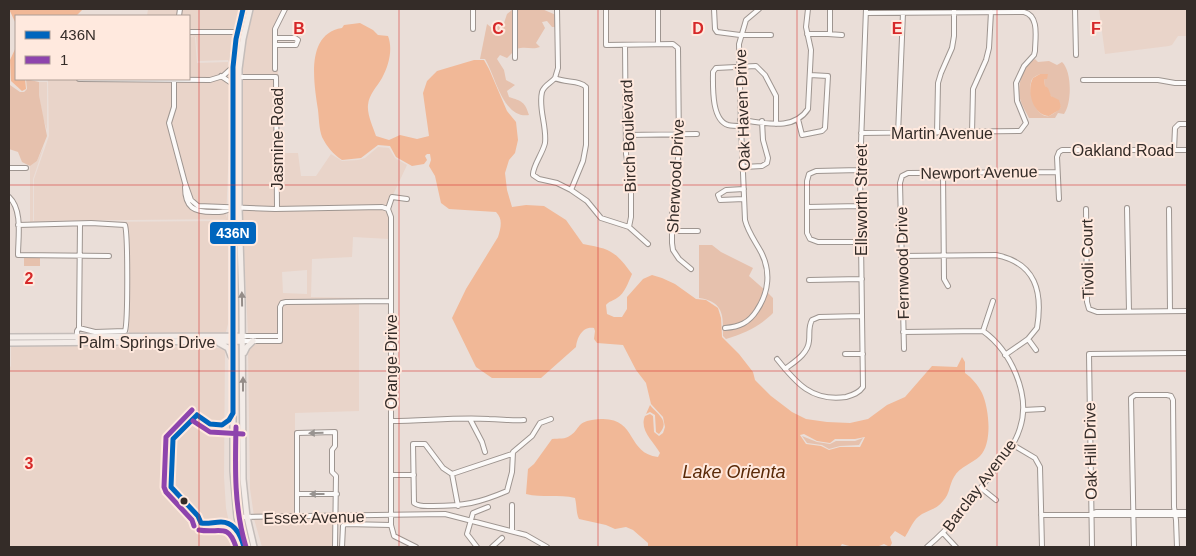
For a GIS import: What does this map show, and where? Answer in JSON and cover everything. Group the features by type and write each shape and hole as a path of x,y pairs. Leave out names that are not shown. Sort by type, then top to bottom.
{"main road":[{"path":"243,9 237,32 233,67 232,208 233,471 237,517 244,547"},
{"path":"250,9 243,34 239,77 239,208 243,479 246,517 254,547"},
{"path":"239,23 243,34"},
{"path":"237,32 242,43"},
{"path":"233,113 239,121"},
{"name":"Palm Springs Drive","path":"9,337 79,340 213,341 233,338"},
{"name":"Palm Springs Drive","path":"9,342 242,338"},
{"path":"213,341 228,348 233,359"},
{"path":"242,356 253,341"},
{"path":"233,427 243,427"}],"street":[{"path":"275,69 275,29 285,9"},
{"path":"473,9 473,29"},
{"path":"515,9 515,58"},
{"path":"557,9 558,68 556,78 546,86 542,93 545,140 542,154 532,173 539,179 556,183 571,190 586,201 601,218 629,227 648,244"},
{"path":"606,9 606,45 658,44 658,9"},
{"path":"714,9 715,29 717,32 740,35 771,35"},
{"name":"Oak Haven Drive","path":"725,328 736,328 753,317 763,302 766,293 767,269 762,253 747,227 740,126 740,35 746,20 759,9"},
{"path":"740,120 786,124 804,115 808,109 810,42 807,34 806,12 808,9"},
{"path":"828,34 830,33 830,9"},
{"path":"1075,9 1076,55"},
{"path":"866,11 902,13 990,12 989,48 973,90 972,133"},
{"name":"Ellsworth Street","path":"785,369 794,380 814,394 838,398 850,396 861,390 864,384 860,170 866,11"},
{"path":"937,133 938,83 940,73 952,48 954,11"},
{"name":"Martin Avenue","path":"861,133 1016,133 1023,129 1026,126 1026,118 1017,101 1016,83 1024,66 1034,55 1035,21 1031,15 1024,12 990,12"},
{"path":"898,134 902,13"},
{"path":"190,32 237,32"},
{"path":"807,34 842,34"},
{"path":"274,45 296,45 298,40 295,38 275,38"},
{"name":"Sherwood Drive","path":"658,44 673,44 677,46 678,50 679,156 672,212 673,250 679,259 691,269"},
{"name":"Birch Boulevard","path":"625,45 626,154 631,185 629,227"},
{"path":"740,126 727,125 723,122 714,101 713,72 716,68 756,66 765,75 776,96 776,124"},
{"path":"233,67 221,76 210,80 174,80 174,107 169,124 191,200 198,206 224,206 232,208 382,207 388,209 392,196 407,199"},
{"path":"798,119 802,135 822,131 826,128 828,76 823,74 810,75"},
{"path":"221,76 233,84"},
{"name":"Jasmine Road","path":"239,77 276,77 277,208"},
{"path":"556,78 584,84 586,92 586,145 583,162 571,190"},
{"path":"1082,80 1158,80 1187,83"},
{"path":"744,167 762,166 767,163 768,158 763,140 762,122"},
{"path":"1174,150 1175,128 1179,124 1187,124"},
{"path":"626,135 697,134"},
{"name":"Oakland Road","path":"1058,172 1057,157 1059,152 1067,149 1187,150"},
{"path":"9,168 26,168"},
{"path":"860,170 816,171 809,174 807,181 807,233 810,239 818,242 861,242"},
{"path":"943,172 944,279 948,286"},
{"name":"Newport Avenue","path":"902,176 908,173 943,172 1058,172"},
{"path":"1058,172 1059,199"},
{"name":"Fernwood Drive","path":"902,176 900,183 904,349"},
{"name":"Oak Haven Drive","path":"744,189 726,190 718,195 720,200 744,199"},
{"path":"9,197 14,202 17,210 18,255 109,256"},
{"path":"807,206 861,206"},
{"name":"Tivoli Court","path":"1086,208 1087,302 1089,309 1097,312 1129,311"},
{"path":"1127,208 1129,311 1187,311"},
{"name":"Orange Drive","path":"388,209 392,217 391,525"},
{"path":"1169,209 1170,311"},
{"path":"18,225 80,224 125,226 127,318 125,331 95,332 79,328"},
{"path":"79,340 81,330 79,328 80,224"},
{"path":"672,231 698,231"},
{"path":"901,256 1003,257 1017,263 1030,272 1036,288 1037,328 1028,339 1005,355"},
{"path":"809,280 862,279"},
{"name":"Palm Springs Drive","path":"242,338 253,341 280,341 280,307 286,302 391,301"},
{"path":"903,332 983,331 993,301"},
{"path":"777,359 785,369 804,353 808,348 809,327 812,320 819,317 862,316"},
{"name":"Barclay Avenue","path":"927,547 954,523 1013,446 1020,428 1023,397 1019,382 1005,355 993,339 983,331"},
{"name":"Palm Springs Drive","path":"242,338 280,336"},
{"path":"1028,339 1036,350"},
{"name":"Oak Hill Drive","path":"1092,547 1088,354 1187,353"},
{"path":"845,354 863,354"},
{"path":"1134,547 1132,396 1135,395 1171,396 1173,400 1177,547"},
{"path":"1023,410 1043,409"},
{"path":"452,474 512,454 532,436 540,423 551,419"},
{"path":"470,420 482,442 485,452"},
{"path":"391,421 524,420"},
{"path":"297,514 297,433 335,432 335,446 332,450 332,472 336,476 335,547"},
{"path":"458,506 452,474 443,468 425,444 413,444 414,503 416,505 458,506 488,499 507,491 512,472 512,454"},
{"path":"1013,446 1035,458 1039,463 1042,547"},
{"path":"391,475 414,476"},
{"path":"981,488 996,500"},
{"path":"297,494 336,494"},
{"path":"512,505 512,531"},
{"path":"477,547 467,534 470,521 473,513 488,508"},
{"path":"1041,515 1091,514 1096,516 1187,512"},
{"name":"Essex Avenue","path":"237,517 297,514 336,516 445,514 526,535 547,547"},
{"path":"1175,514 1187,516"},
{"path":"342,547 343,526 345,524 391,525 394,536 416,547"},
{"path":"943,534 956,547"},
{"path":"492,547 502,538"},
{"path":"536,547 541,543"}],"shaded area":[{"path":"148,9 178,9 177,15 147,15"},
{"path":"182,9 241,9 235,31 190,30 190,15 181,15"},
{"path":"254,9 283,9 273,29 274,71 277,70 277,47 278,75 242,76 244,49"},
{"path":"513,9 513,52 507,58 500,55 497,59 504,70 506,80 515,85 507,91 509,97 522,103 529,115 520,114 507,104 485,59 480,59 487,24 492,28 504,23 507,14"},
{"path":"517,9 542,9 556,15 555,27 552,27 547,21 542,22 545,28 536,43 540,47 517,49"},
{"path":"1099,9 1187,9 1187,36 1178,36 1172,45 1169,46 1105,54"},
{"path":"190,34 235,34 230,64 228,60 198,61 196,37 190,36"},
{"path":"190,37 195,37 197,63 228,62 229,147 226,219 34,221 34,179 49,136 48,80 190,80"},
{"path":"1035,59 1038,62 1049,61 1057,65 1062,62 1065,66 1068,72 1070,95 1064,114 1058,113 1055,118 1029,118 1021,102 1019,88 1024,71 1030,62","holes":["1040,74 1047,79 1044,79 1045,86 1061,107 1049,116 1044,116 1037,109 1032,98 1030,86 1034,77"]},
{"path":"9,68 10,85 20,92 24,92 27,89 26,80 39,82 39,95 47,136 37,161 30,166 22,162 18,152 9,149"},
{"path":"242,79 275,79 276,207 242,207"},
{"path":"39,82 47,82 47,130 39,95"},
{"path":"44,146 33,179 33,221 91,222 30,223 30,166 37,161"},
{"path":"378,147 389,148 395,158 407,165 387,207 347,205 279,207 279,153 298,153 301,176 316,176 331,154 342,161 358,160 365,158"},
{"path":"382,208 387,210 389,215 389,239 353,237 352,257 312,259 311,297 359,298 359,300 281,302 279,334 248,334 242,210","holes":["307,270 307,294 283,293 282,272"]},
{"path":"228,213 228,324 226,332 218,334 129,334 128,223 92,222 225,221"},
{"path":"699,245 712,245 721,252 753,268 749,276 765,290 755,311 745,320 723,327 722,315 718,307 711,301 699,298"},
{"path":"24,258 40,258 40,266 24,266"},
{"path":"768,293 773,298 773,313 751,329 726,339 723,336 723,330 739,327 751,319 761,308"},
{"path":"286,303 359,303 359,411 295,413 295,515 254,516 250,489 248,348 254,343 282,343 282,308"},
{"path":"11,345 222,348 225,350 224,477 226,508 234,547 9,547 9,368 11,366"},
{"path":"802,436 817,442 830,444 836,441 855,441 863,438 859,445 840,446 829,449 822,445 807,443"},
{"path":"335,518 334,547 262,547 254,519"}],"water":[{"path":"9,9 83,9 77,15 15,15 15,22"},
{"name":"Lake Orienta","path":"360,23 378,35 388,36 390,52 387,68 370,97 368,109 376,136 389,140 400,135 417,139 429,136 423,93 427,81 437,71 474,60 484,60 507,111 516,122 518,140 515,153 509,160 505,173 512,207 526,205 544,206 566,220 583,244 612,252 632,274 622,293 606,305 607,314 614,317 622,317 627,309 627,297 643,279 652,275 675,284 696,299 706,300 718,308 721,318 722,337 739,354 753,372 755,380 771,396 792,412 806,419 827,422 850,423 868,419 887,405 905,397 932,366 957,367 962,357 965,362 965,373 979,387 982,393 988,416 987,443 980,456 957,473 945,498 937,507 918,517 905,537 895,531 890,537 892,543 890,547 884,544 863,548 842,544 840,547 648,547 648,543 633,530 626,527 615,529 579,519 575,498 526,494 528,469 534,464 552,439 569,437 584,422 607,419 625,427 640,448 647,454 658,457 660,453 645,431 644,421 645,416 650,414 653,416 654,432 659,436 663,433 665,427 663,417 651,404 646,383 636,370 623,345 597,343 594,339 594,328 583,331 576,347 541,378 492,378 476,367 452,318 466,289 498,237 501,227 500,217 496,212 449,209 441,203 435,176 429,166 430,154 425,156 427,160 424,164 412,166 396,157 390,146 378,145 361,158 342,160 330,150 320,131 314,74 315,61 317,49 322,40 330,32 342,28 344,25","holes":["804,434 817,441 830,443 835,439 865,437 860,447 840,447 829,450 821,446 806,444 800,435"]},
{"path":"15,49 15,80 25,80 26,89 22,91 11,81 10,60"},
{"path":"1040,74 1048,74 1047,79 1044,79 1045,86 1048,88 1051,96 1059,100 1061,107 1049,116 1043,115 1032,102 1031,83 1033,78"},
{"path":"650,405 663,421 664,425 659,434 656,432 655,415 650,412 646,414"}],"transit line":[{"name":"436N","path":"197,415 210,424 222,425 229,420 233,413 233,67 236,39 243,9"},
{"name":"1","path":"192,410 166,437 164,487 166,492 192,520 194,526"},
{"name":"436N","path":"197,415 173,439 171,487 198,516 201,523"},
{"name":"1","path":"193,421 210,432 243,434"},
{"name":"1","path":"236,427 237,503 246,547"},
{"name":"436N","path":"201,523 221,522 230,524 239,534 244,547"},
{"name":"1","path":"199,530 226,532 230,534 236,547"}]}
